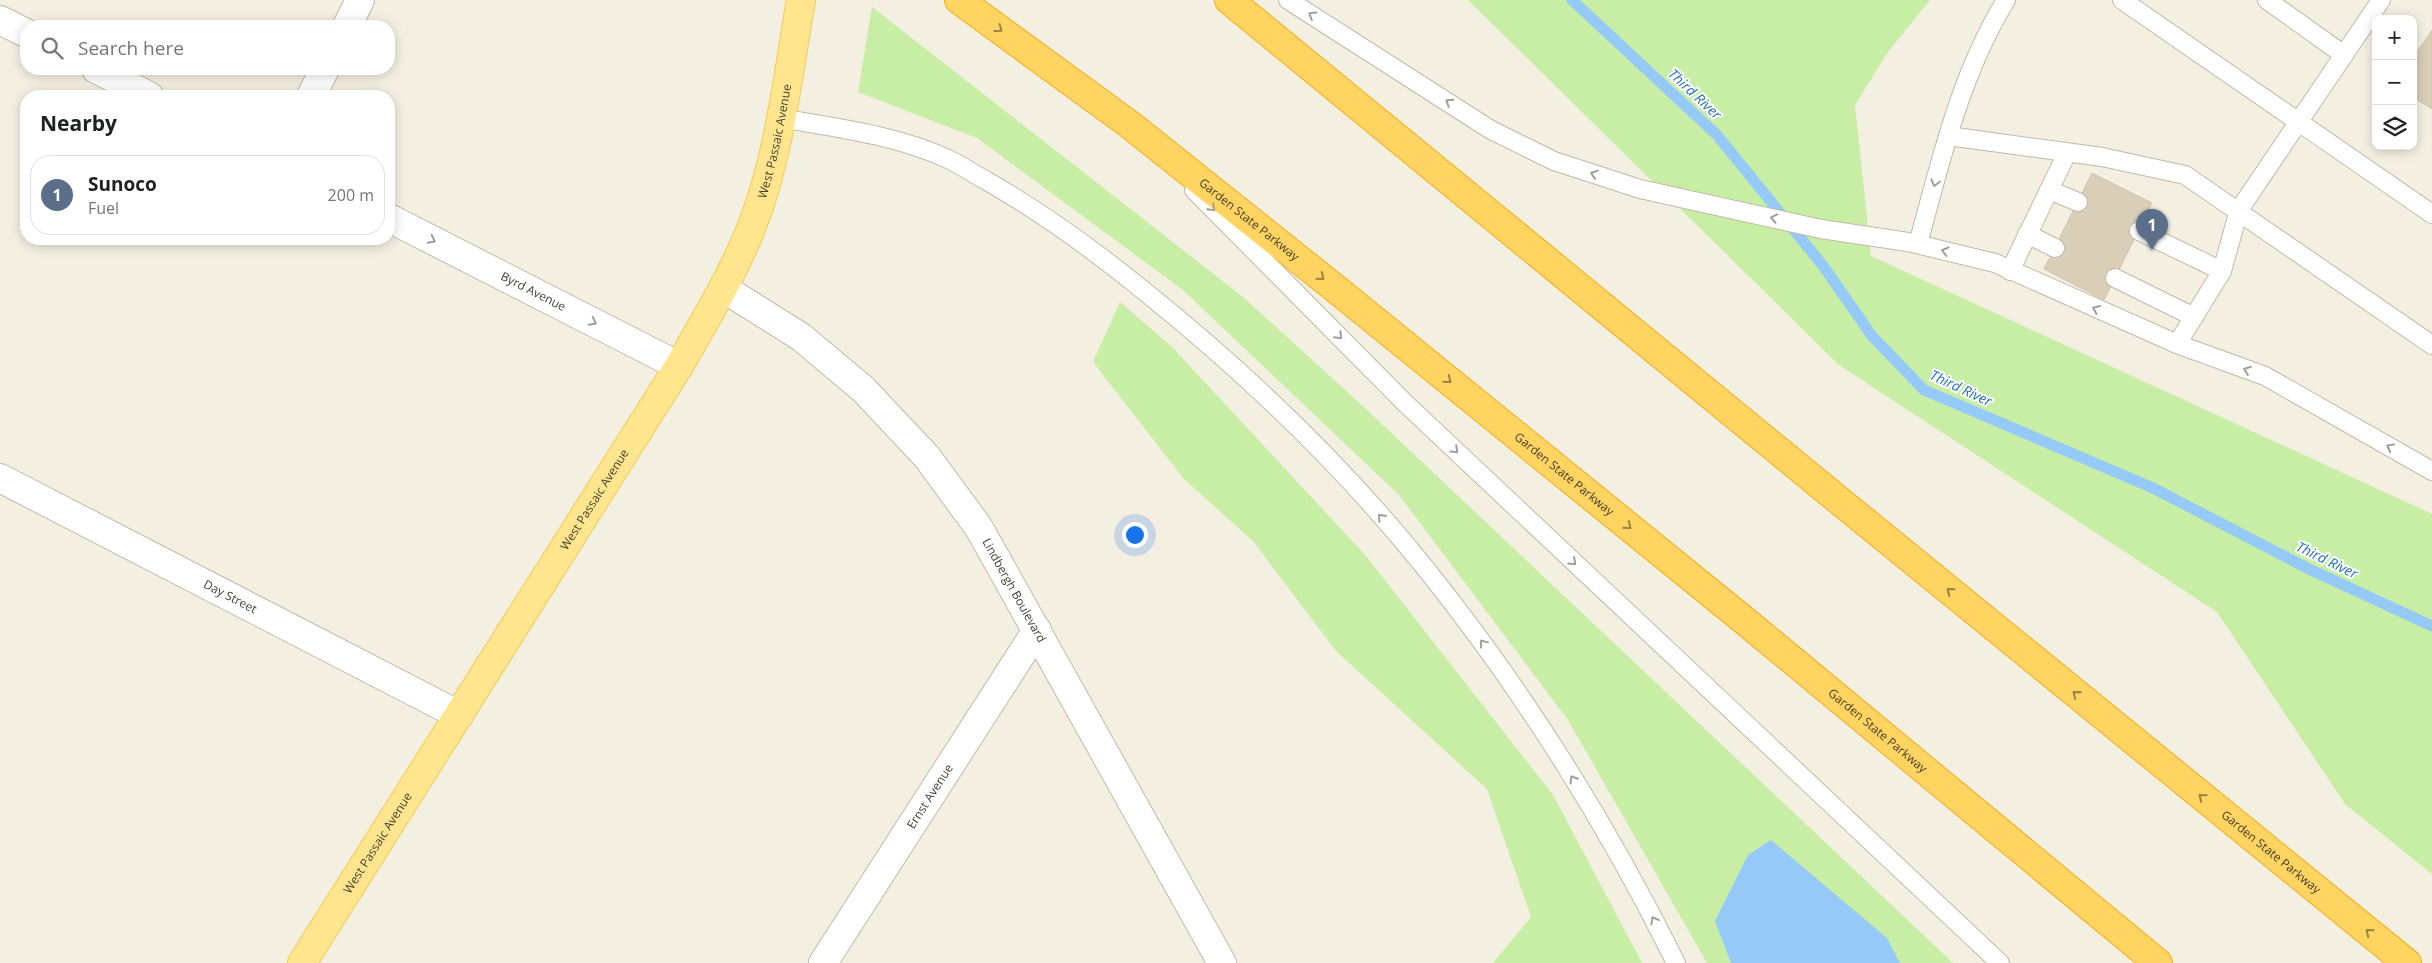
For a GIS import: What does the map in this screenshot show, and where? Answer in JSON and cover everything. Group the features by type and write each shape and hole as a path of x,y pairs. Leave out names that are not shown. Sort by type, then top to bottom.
{"highway":[{"name":"Garden State Parkway","path":"959,0 1129,124 1737,614 2158,963"},
{"name":"Garden State Parkway","path":"1229,0 1854,514 2407,963"}],"main road":[{"name":"West Passaic Avenue","path":"302,963 679,366 723,288 750,230 767,178 780,118 801,0"}],"street":[{"path":"350,20 360,0"},
{"path":"0,20 20,30"},
{"path":"108,75 138,90"},
{"path":"314,90 322,75"},
{"name":"Byrd Avenue","path":"395,221 679,366"},
{"name":"Lindbergh Boulevard","path":"723,288 801,337 862,389 927,457 979,528 1222,963"},
{"name":"Day Street","path":"0,478 459,715"},
{"name":"Ernst Avenue","path":"823,963 1037,630"}],"lane":[{"path":"1288,0 1491,130 1554,161 1640,189 1821,229 1918,244 1995,264 2177,344 2265,376 2432,471"},
{"path":"1918,244 1956,107 1987,31 2006,0"},
{"path":"2122,0 2432,214"},
{"path":"2267,0 2344,55"},
{"path":"2177,344 2222,271 2239,210 2381,0"},
{"path":"780,118 872,134 948,159 1013,196 1098,253 1190,328 1275,406 1352,485 1425,567 1492,655 1547,738 1606,834 1676,963"},
{"path":"1129,124 1405,403 2000,963"},
{"path":"1948,136 2102,157 2185,175 2239,210 2432,345"},
{"path":"2010,271 2068,153"},
{"path":"2050,190 2078,202"},
{"path":"2138,230 2222,271"},
{"path":"2027,234 2055,248"},
{"path":"2115,278 2194,317"}],"green space":[{"path":"1468,0 1930,0 1888,52 1855,105 1871,256 2432,514 2432,874 2345,804 2217,612 1839,365"},
{"path":"872,7 1243,297 1367,410 1953,963 1707,963 1568,720 1399,495 1183,290 977,138 858,92"},
{"path":"1120,302 1172,347 1366,556 1553,795 1642,963 1493,963 1531,917 1487,789 1336,651 1253,541 1184,479 1093,362"}],"water":[{"path":"1771,840 1887,938 1900,963 1731,963 1715,921 1748,855"}],"building":[{"path":"2432,30 2432,109 2417,100 2417,52"},
{"path":"2092,173 2152,203 2104,300 2044,269"}],"waterway":[{"name":"Third River","path":"1572,0 1717,135 1824,267 1872,336 1924,390 2153,488 2309,569 2432,626"}],"place":[{"name":"Sunoco","path":"2152,250"}]}
